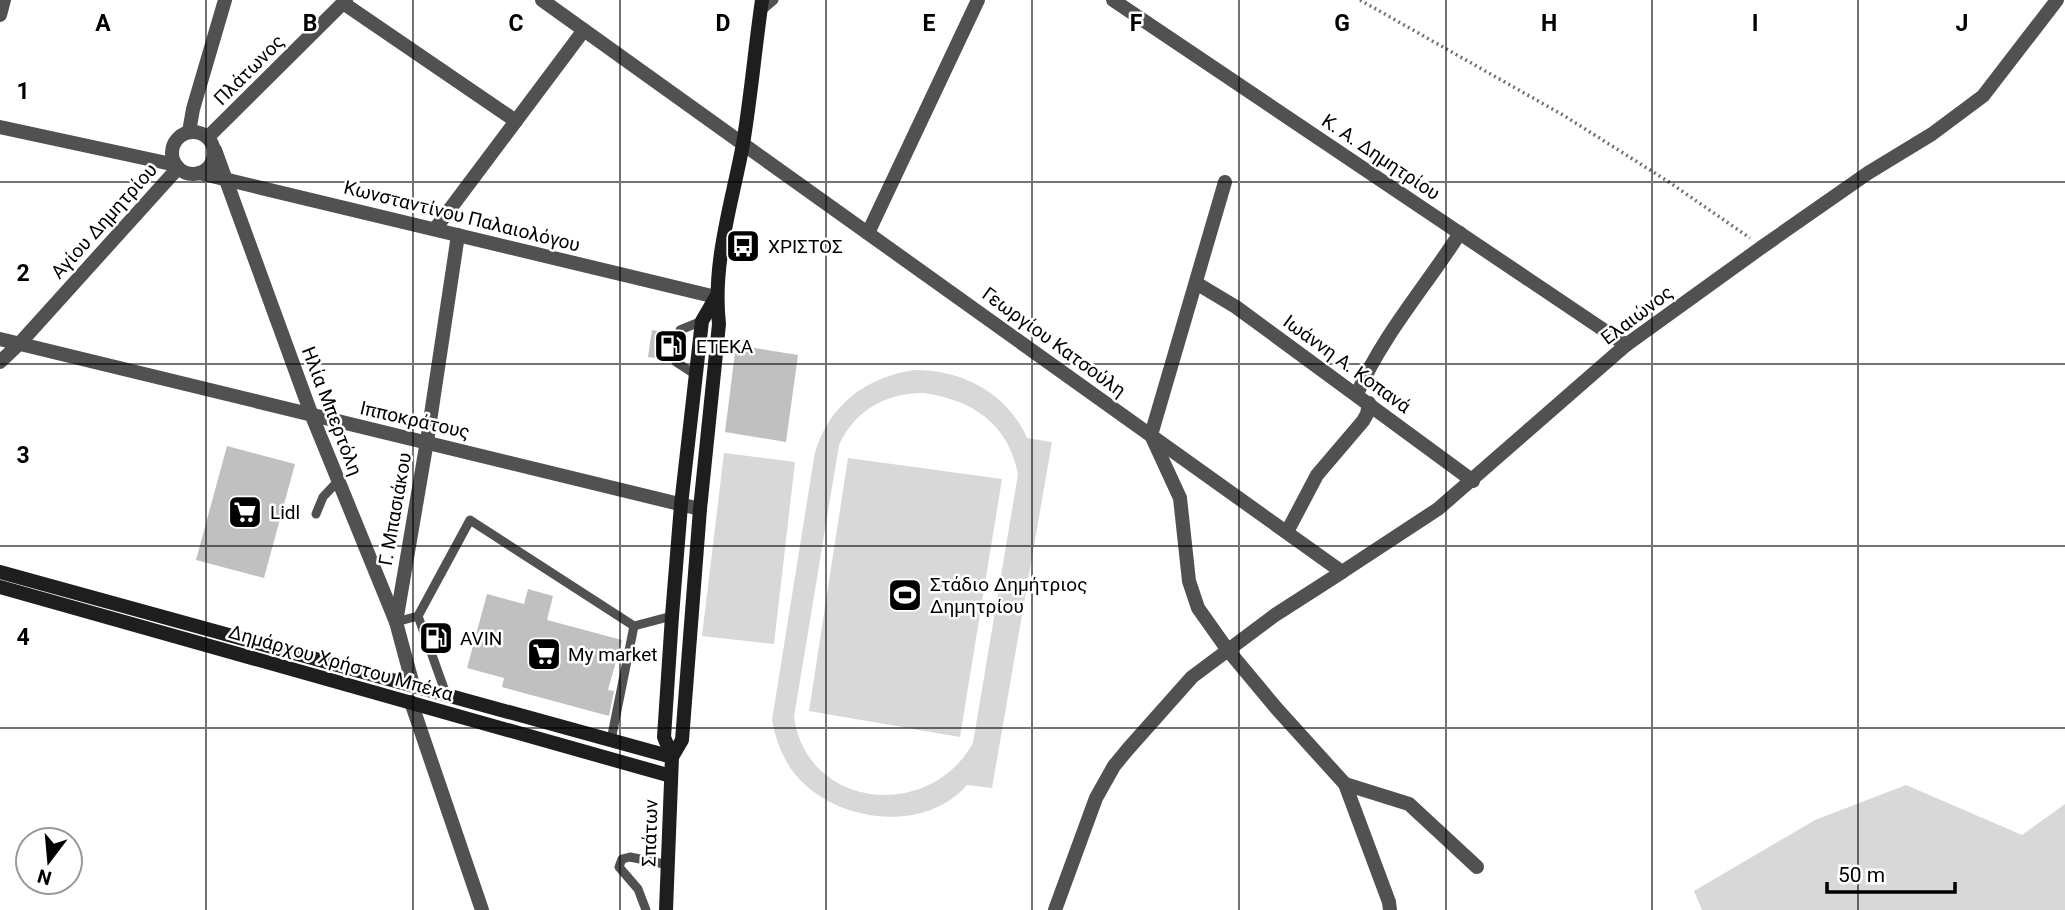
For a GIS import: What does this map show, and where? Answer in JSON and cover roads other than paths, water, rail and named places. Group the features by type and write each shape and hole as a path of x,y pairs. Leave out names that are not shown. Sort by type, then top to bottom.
{"main road":[{"path":"672,757 682,740 700,509 719,324 716,297 727,219 743,144 761,6"},
{"path":"672,757 664,737 681,505 702,321 716,297"},
{"name":"Δημάρχου Χρήστου Μπέκα","path":"0,572 672,757"},
{"name":"Δημάρχου Χρήστου Μπέκα","path":"0,587 671,776"},
{"name":"Σπάτων","path":"666,910 672,757"}],"street":[{"path":"0,15 4,0"},
{"path":"188,132 225,0"},
{"name":"Γεωργίου Κατσούλη","path":"542,0 1342,572"},
{"path":"868,233 978,0"},
{"name":"Κ. Α. Δημητρίου","path":"1113,0 1626,345"},
{"name":"Ελαιώνος","path":"1055,910 1096,797 1114,766 1192,677 1227,649 1438,509 1626,345 1868,173 1932,134 1983,96 2057,0"},
{"path":"344,1 516,121"},
{"name":"Πλάτωνος","path":"211,143 344,1"},
{"path":"435,229 584,30"},
{"path":"0,127 177,166 188,173 199,173 209,167 215,156 211,143 202,133 182,134 174,144 172,155 177,166"},
{"name":"Ηλία Μπερτόλη","path":"211,143 312,416 396,622 413,685"},
{"name":"Αγίου Δημητρίου","path":"0,362 20,343 177,166"},
{"name":"Κωνσταντίνου Παλαιολόγου","path":"199,173 716,297"},
{"path":"1225,182 1151,435 1180,498 1189,581 1198,608 1227,649 1277,709 1345,784 1390,910"},
{"path":"1287,532 1317,475 1367,414 1363,399 1366,374 1382,346 1460,233"},
{"name":"Γ. Μπασιάκου","path":"396,622 458,235"},
{"name":"Ιωάννη Α. Κοπανά","path":"1196,283 1236,306 1472,481"},
{"name":"Ιπποκράτους","path":"0,339 700,509"},
{"path":"411,702 482,910"},
{"path":"1345,784 1409,804 1477,867"}],"lane":[{"path":"761,6 775,0"},
{"path":"696,375 676,362 680,330 702,321"},
{"path":"316,514 323,496 338,481"},
{"path":"446,694 418,617 470,520 634,626 672,617"},
{"path":"396,622 418,617"},
{"path":"611,740 634,626"},
{"path":"646,910 638,889 619,867 622,859 630,857 669,865"}],"place":[{"name":"ΧΡΙΣΤΟΣ","path":"743,246"},
{"name":"ΕΤΕΚΑ","path":"671,346"},
{"name":"Lidl","path":"245,512"},
{"name":"Στάδιο Δημήτριος Δημητρίου","path":"905,595"},
{"name":"AVIN","path":"436,638"},
{"name":"My market","path":"544,654"}]}
